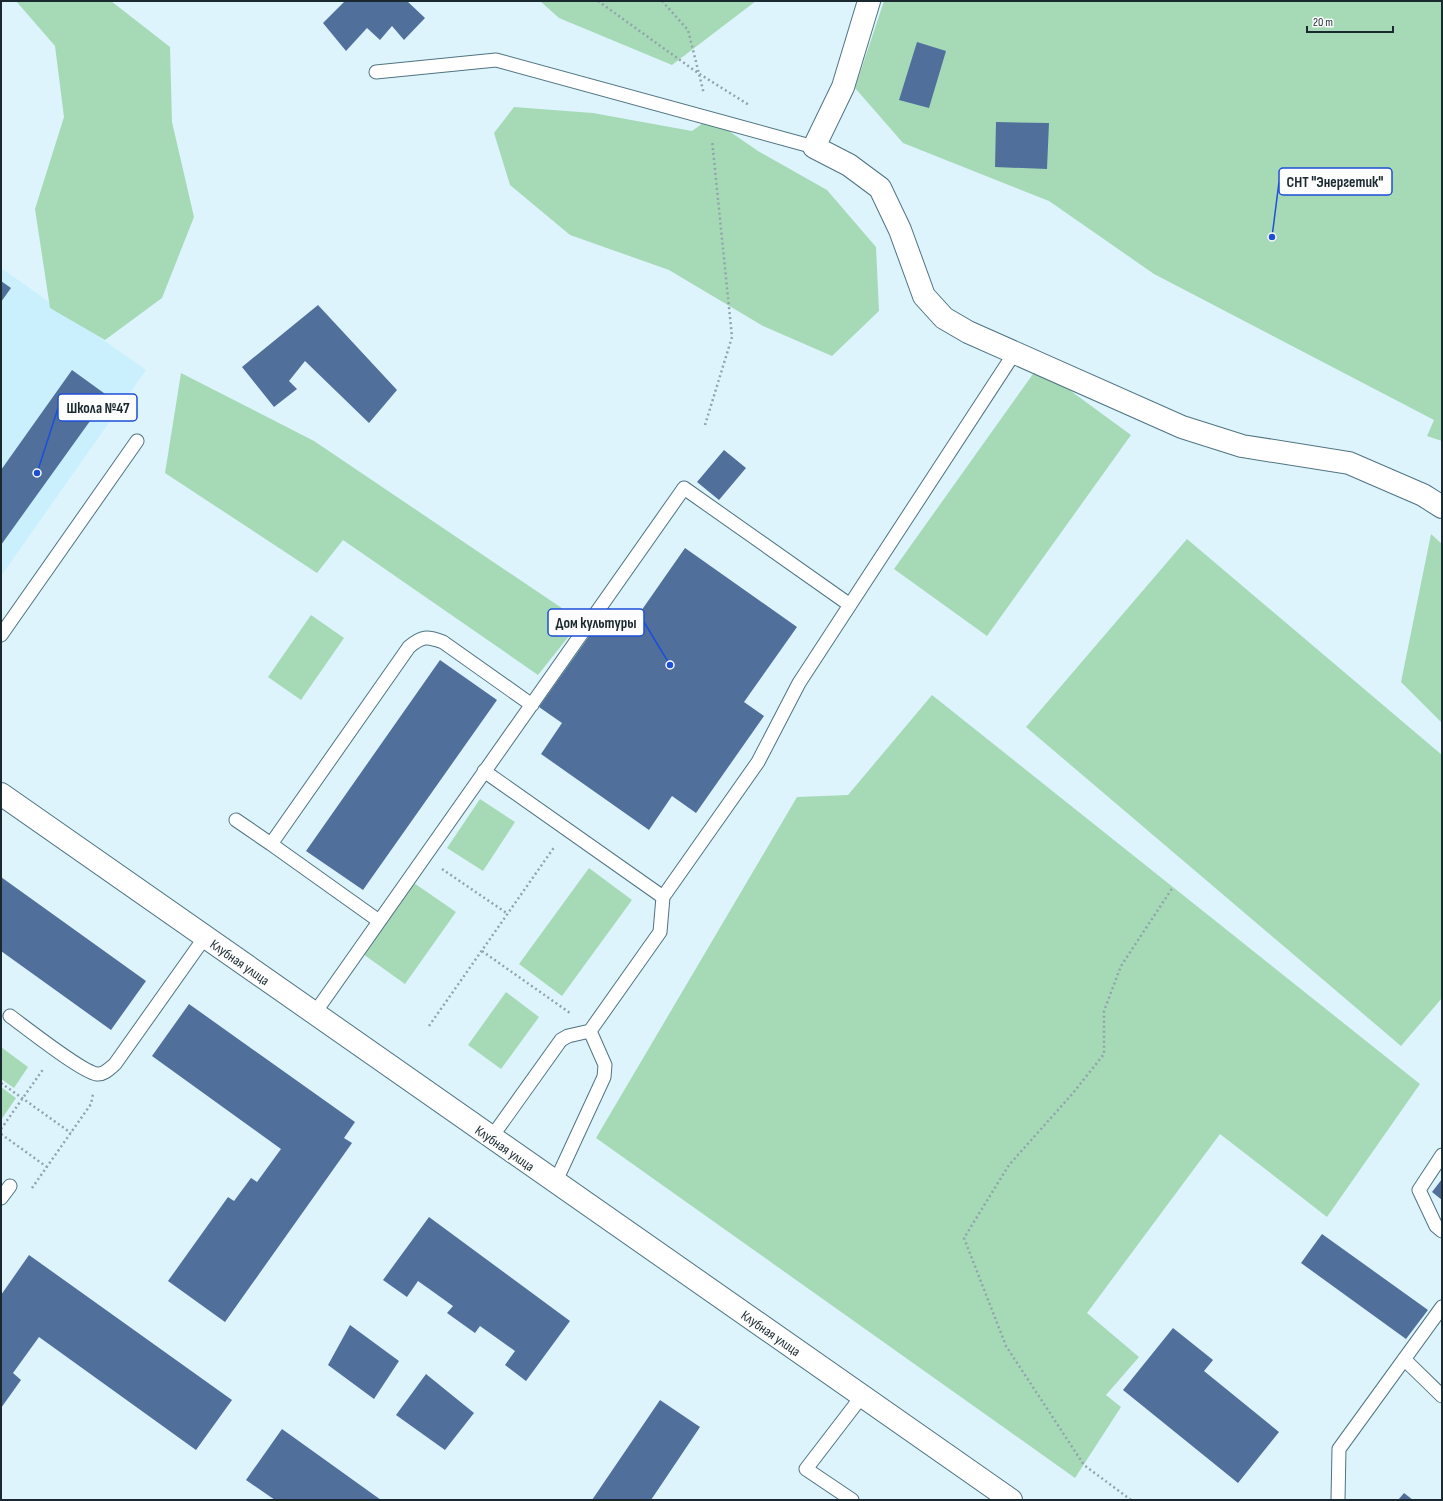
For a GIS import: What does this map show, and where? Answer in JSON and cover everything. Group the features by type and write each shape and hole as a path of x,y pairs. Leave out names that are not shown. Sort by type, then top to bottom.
{"street":[{"path":"869,1 843,87 814,147 849,165 880,188 900,230 924,296 944,318 968,332 1182,427 1242,446 1349,463 1423,495 1442,507"},
{"name":"Клубная улица","path":"1,794 491,1138 1011,1500"}],"lane":[{"path":"376,72 496,60 814,147"},
{"path":"491,1138 561,1040 568,1036 591,1030 660,932 663,897 758,762 799,683 1015,352"},
{"path":"1,635 137,440"},
{"path":"314,1014 684,488 850,605"},
{"path":"271,844 409,647 419,639 431,637 443,642 532,704"},
{"path":"484,771 663,897"},
{"path":"236,820 379,921"},
{"path":"10,1016 82,1067 98,1074 107,1072 115,1064 205,937"},
{"path":"556,1183 604,1077 605,1065 591,1030"},
{"path":"1442,1155 1419,1190 1436,1226 1442,1232"},
{"path":"1,1198 10,1186"},
{"path":"1338,1500 1339,1449 1442,1307"},
{"path":"1404,1359 1442,1396"},
{"path":"852,1500 806,1469 862,1396"}],"path":[{"path":"598,1 698,73 750,106"},
{"path":"662,1 688,30 710,118 732,338 705,425"},
{"path":"429,1026 567,830"},
{"path":"425,856 508,914"},
{"path":"1131,1500 1084,1465 1006,1346 964,1238 1009,1165 1073,1093 1104,1054 1104,1011 1121,966 1173,887"},
{"path":"482,951 591,1030"},
{"path":"1,1129 58,1050"},
{"path":"10,1186 30,1191 91,1104 98,1074"},
{"path":"1,1083 71,1133"},
{"path":"1,1134 47,1167"}],"shaded area":[{"path":"1,268 146,370 1,576"}],"green space":[{"path":"16,1 111,1 170,47 172,122 194,217 162,298 105,340 50,308 35,209 64,117 55,46"},
{"path":"540,1 756,1 672,65 559,18"},
{"path":"884,1 1442,1 1442,441 1427,436 1434,420 1154,274 1049,201 903,143 855,88"},
{"path":"514,107 593,113 692,131 710,118 758,151 827,190 876,247 879,311 832,356 763,326 669,270 570,235 510,185 494,133"},
{"path":"1038,367 1131,435 987,636 894,569"},
{"path":"181,373 314,441 581,621 538,675 343,540 317,573 165,473"},
{"path":"1431,534 1442,544 1442,723 1401,682"},
{"path":"1187,539 1442,755 1442,998 1401,1046 1026,727"},
{"path":"311,615 344,638 301,700 268,677"},
{"path":"932,695 1420,1084 1327,1217 1220,1134 1087,1313 1139,1357 1106,1395 1121,1407 1075,1478 596,1138 797,797 848,795"},
{"path":"480,799 515,822 483,871 447,848"},
{"path":"589,868 632,900 562,996 519,964"},
{"path":"414,883 456,912 405,984 363,954"},
{"path":"506,992 539,1017 501,1069 468,1045"},
{"path":"1,1047 28,1067 14,1088 1,1079"},
{"path":"1,1087 16,1098 1,1120"}],"building":[{"path":"343,1 407,1 425,18 404,40 392,26 380,40 367,28 346,51 323,23 344,2"},
{"path":"917,42 946,51 929,108 899,100"},
{"path":"996,122 1049,123 1047,169 995,167"},
{"path":"1,281 11,288 1,302"},
{"path":"318,305 397,390 369,423 305,361 289,381 297,389 274,407 242,367"},
{"path":"72,370 108,396 1,545 1,470"},
{"path":"724,450 746,468 719,500 697,482"},
{"path":"685,548 797,627 744,702 764,716 696,813 672,796 649,830 541,754 562,723 539,707 609,608 632,624"},
{"path":"440,660 497,700 363,890 306,851"},
{"path":"1,877 146,981 111,1030 1,951"},
{"path":"189,1004 355,1122 344,1138 352,1143 225,1322 168,1281 228,1197 234,1201 251,1178 257,1182 281,1149 152,1056"},
{"path":"1442,1179 1442,1200 1432,1192"},
{"path":"429,1217 570,1321 526,1381 505,1365 515,1351 480,1326 475,1333 447,1313 453,1306 418,1281 407,1297 383,1280"},
{"path":"1322,1234 1428,1310 1406,1339 1301,1263"},
{"path":"29,1255 232,1400 196,1450 39,1337 13,1373 21,1380 1,1408 1,1295"},
{"path":"350,1325 399,1361 374,1399 328,1365"},
{"path":"1173,1328 1213,1360 1204,1371 1279,1432 1238,1483 1123,1390"},
{"path":"426,1374 474,1413 445,1450 396,1415"},
{"path":"660,1400 700,1427 651,1500 592,1500"},
{"path":"282,1429 381,1500 275,1500 246,1480"},
{"path":"1404,1493 1413,1500 1398,1500"}],"place":[{"name":"СНТ \"Энергетик\"","path":"1272,237"},
{"name":"Школа №47","path":"37,473"},
{"name":"Дом культуры","path":"670,665"}]}
